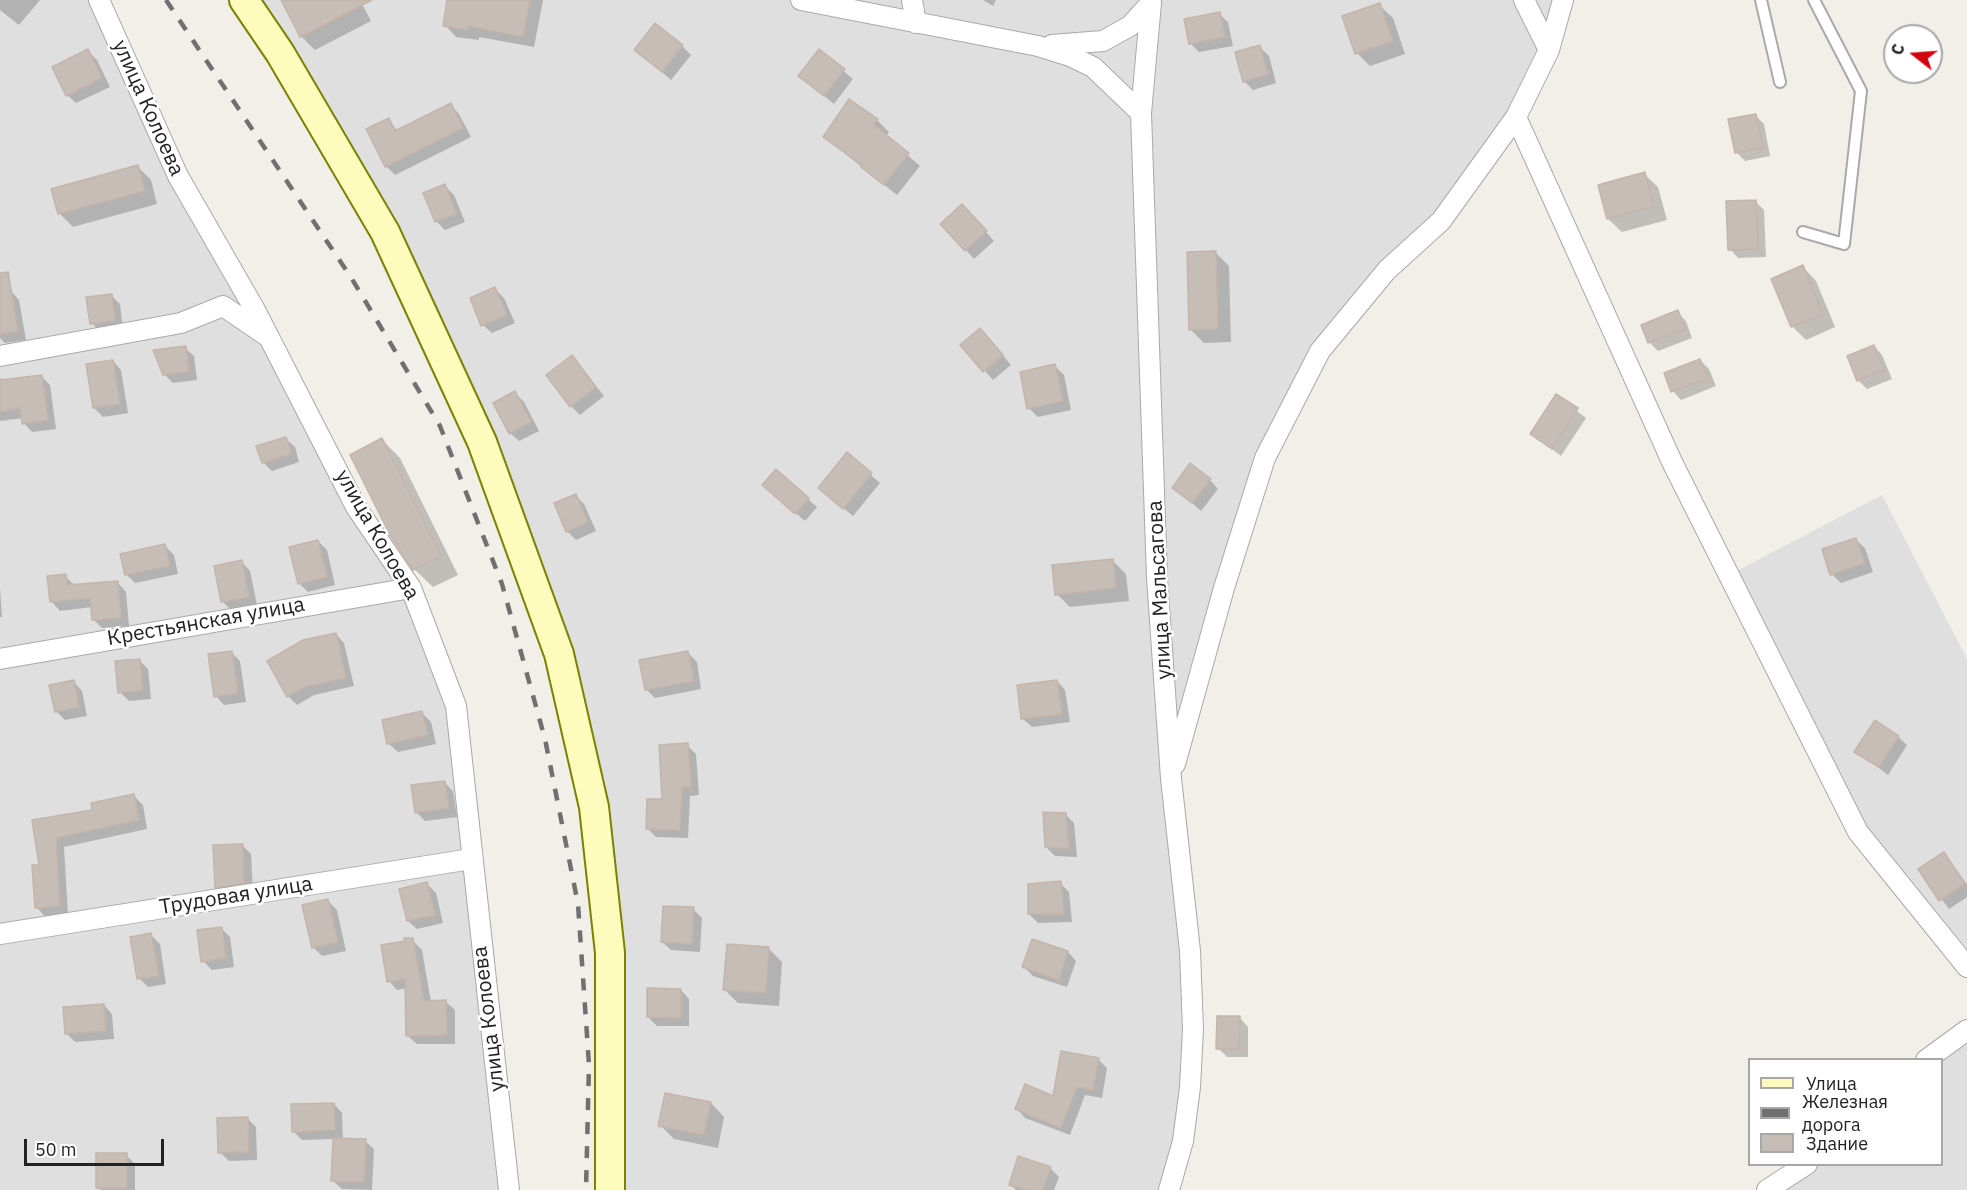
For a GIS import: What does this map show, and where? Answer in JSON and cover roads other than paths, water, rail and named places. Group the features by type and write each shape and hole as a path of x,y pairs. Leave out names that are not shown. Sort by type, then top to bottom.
{"street":[{"name":"улица Колоева","path":"99,0 178,176 270,337 356,507 411,588 456,706 509,1190"},
{"path":"244,0 280,53 385,232 482,442 559,654 594,807 610,953 609,1190"},
{"path":"801,0 1038,46 1070,56 1094,67 1142,113"},
{"path":"912,0 916,23"},
{"path":"1524,0 1549,50"},
{"path":"1171,778 1224,588 1265,458 1320,351 1387,270 1441,221 1516,117 1549,50 1563,0"},
{"path":"1038,46 1075,45 1103,41 1130,26 1151,2"},
{"name":"улица Мальсагова","path":"1151,2 1142,113 1157,578 1171,778 1190,951 1193,1029 1191,1087 1183,1141 1169,1190"},
{"path":"1516,117 1673,464 1858,832 1966,967"},
{"path":"0,356 181,323 223,306 270,337"},
{"name":"Крестьянская улица","path":"0,659 411,588"},
{"name":"Трудовая улица","path":"0,934 471,859"},
{"path":"1927,1058 1967,1030"},
{"path":"1767,1190 1804,1166"}],"lane":[{"path":"1761,0 1780,82"},
{"path":"1803,232 1844,244 1861,91 1814,0"}],"railway":[{"path":"166,0 352,279 440,426 502,584 545,739 578,904 589,1065 586,1190"}]}
